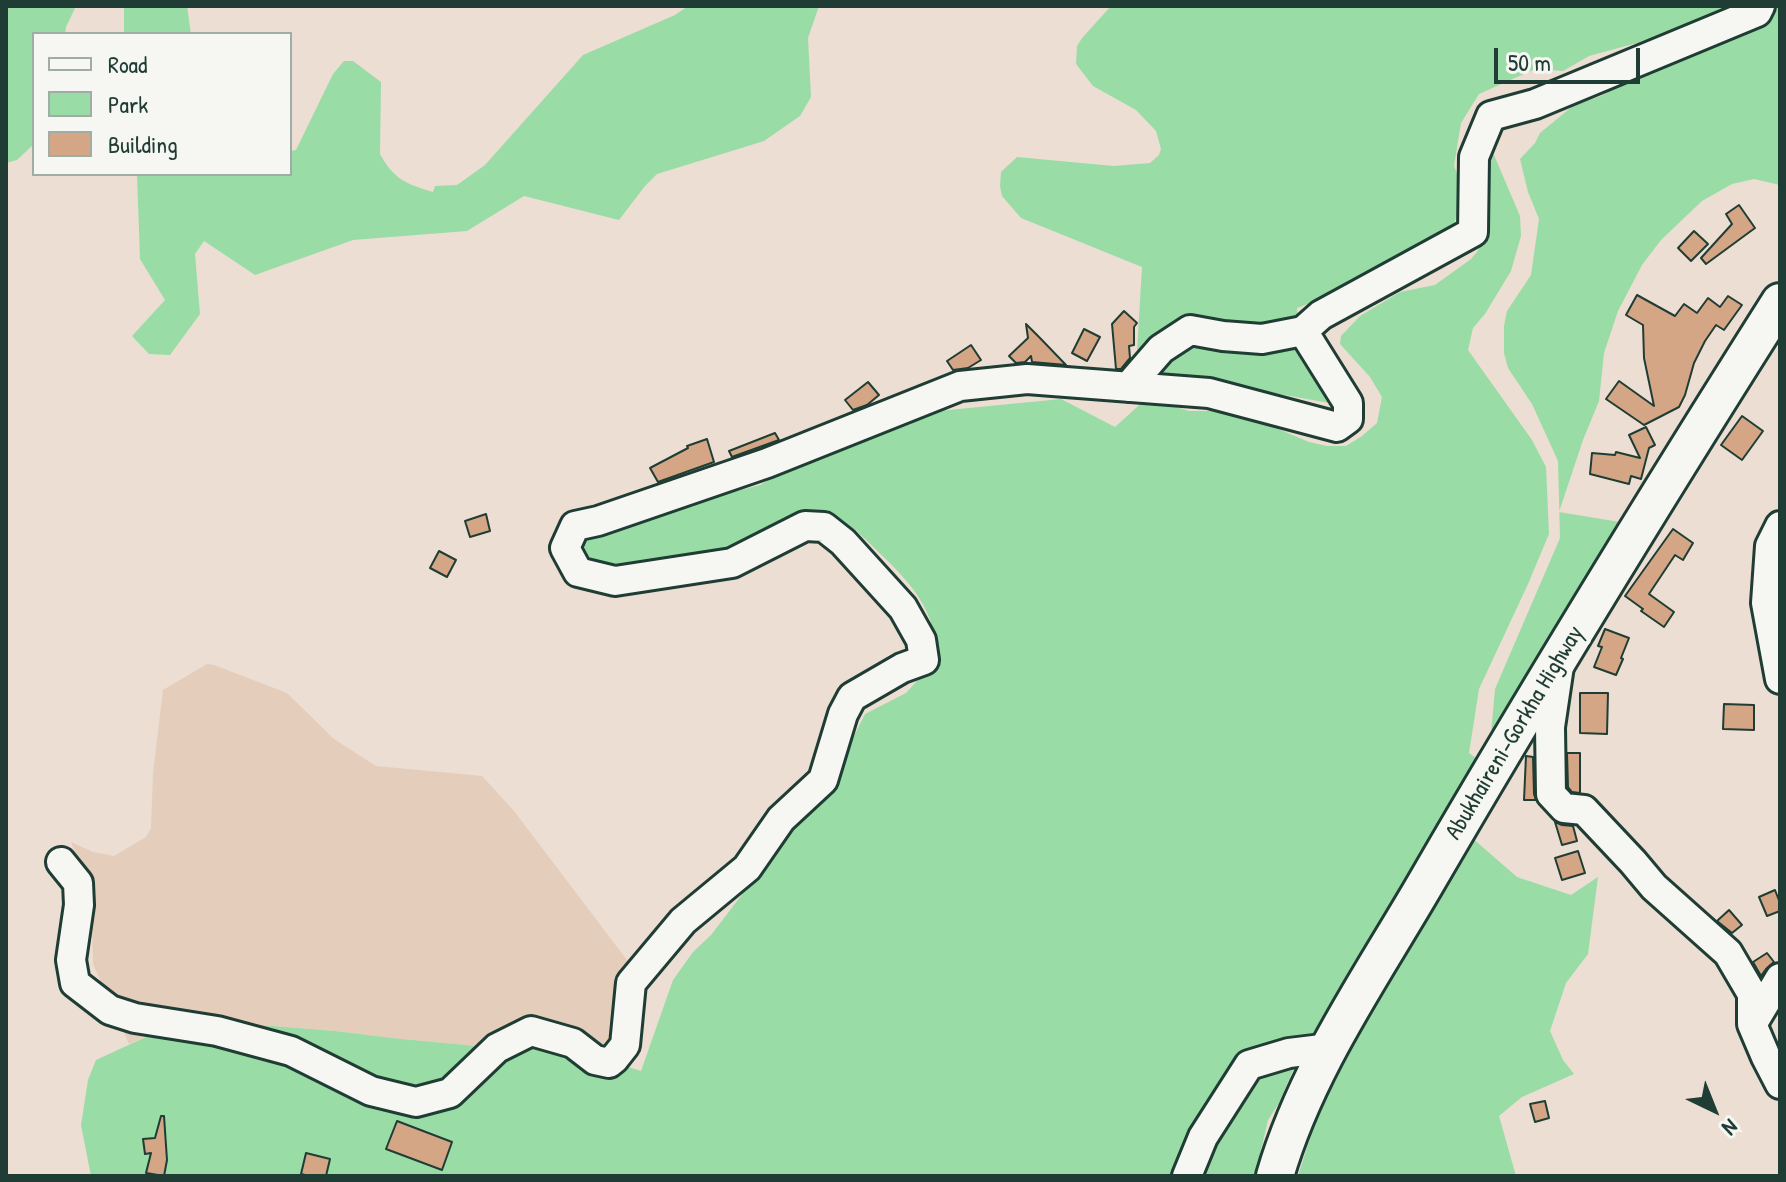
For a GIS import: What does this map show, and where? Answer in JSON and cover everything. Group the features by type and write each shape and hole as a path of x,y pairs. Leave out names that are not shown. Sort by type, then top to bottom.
{"main road":[{"name":"Abukhaireni-Gorkha Highway","path":"1275,1176 1304,1096 1330,1048 1560,655 1780,302"}],"street":[{"path":"1128,387 1161,349 1190,330 1262,339 1303,331 1321,315 1473,232 1474,157 1491,116 1549,98 1757,12 1760,6"},
{"path":"61,862 78,883 79,905 71,960 75,983 110,1010 135,1018 217,1031 291,1051 371,1091 416,1102 450,1093 497,1048 531,1031 573,1043 595,1060 609,1063 625,1045 631,983 683,921 747,868 781,819 823,780 843,714 852,697 902,668 924,660 921,640 903,608 843,542 824,527 805,526 732,563 615,581 578,572 565,548 575,526 598,521 767,463 960,386 1027,379 1209,393 1337,427 1348,419 1348,403 1303,331"},
{"path":"1780,526 1770,546 1766,603 1780,679"},
{"path":"1560,655 1550,727 1551,794 1564,808 1584,810 1654,887 1728,953 1752,994 1752,1024 1780,1084"},
{"path":"1752,1024 1780,978"},
{"path":"1187,1176 1203,1137 1249,1065 1289,1053 1330,1048"}],"shaded area":[{"path":"207,664 287,693 334,739 376,766 482,776 514,811 633,968 613,994 614,1050 589,1045 538,1020 476,1046 185,1019 129,1044 93,964 91,892 71,842 93,852 114,856 146,837 151,828 153,773 163,690"}],"green space":[{"path":"6,6 76,6 65,32 32,32 32,146 17,160 6,163"},
{"path":"124,6 187,6 191,32 124,32"},
{"path":"688,6 819,6 808,38 811,97 800,116 764,141 657,174 619,220 524,196 467,231 353,240 255,275 204,241 195,254 200,314 170,355 149,354 132,336 165,300 140,259 137,176 292,176 292,151 296,150 333,74 344,61 353,61 381,82 380,154 391,170 408,183 433,192 435,186 457,185 485,165 583,55 675,15"},
{"path":"1111,6 1733,6 1637,43 1589,56 1563,71 1535,69 1479,94 1461,123 1454,166 1458,175 1459,209 1454,224 1431,240 1421,241 1351,279 1325,297 1297,308 1298,344 1335,404 1189,378 1125,384 1136,369 1142,267 1021,218 1002,196 1001,172 1017,157 1114,166 1150,163 1159,155 1161,149 1156,131 1136,110 1093,86 1076,64 1077,46"},
{"path":"1769,6 1780,6 1780,185 1754,179 1732,184 1702,201 1661,240 1642,265 1618,311 1604,353 1599,401 1559,511 1558,461 1532,404 1508,368 1504,353 1507,311 1531,275 1539,219 1520,159 1540,133 1574,105 1601,96 1633,77 1739,36"},
{"path":"1491,148 1520,216 1521,236 1511,271 1473,328 1468,350 1532,440 1546,467 1549,534 1479,689 1469,753 1487,766 1347,1007 1294,1068 1268,1120 1255,1176 91,1176 81,1125 88,1080 96,1060 185,1019 476,1046 487,1064 519,1045 556,1044 641,1071 673,980 747,888 752,876 790,825 830,784 865,714 906,693 935,661 934,635 930,619 914,590 856,530 843,528 643,568 582,566 578,532 760,485 811,454 905,424 928,412 1061,399 1115,427 1147,398 1189,411 1221,411 1257,420 1309,442 1346,446 1377,423 1382,397 1370,377 1340,344 1341,336 1360,316 1400,292 1435,285 1477,252 1488,232 1482,178"},
{"path":"1559,512 1632,524 1490,744 1495,689 1560,538"},
{"path":"1471,837 1517,877 1571,895 1598,877 1588,954 1566,983 1550,1031 1563,1060 1574,1074 1522,1097 1499,1116 1516,1176 1298,1176 1322,1099 1342,1052"}],"building":[{"path":"1739,205 1755,228 1706,264 1701,258 1732,224 1726,214"},
{"path":"1694,231 1708,244 1691,261 1678,248"},
{"path":"1637,295 1675,316 1684,304 1697,313 1708,298 1720,307 1728,296 1742,305 1724,330 1716,325 1705,341 1679,407 1644,425 1606,399 1619,381 1654,406 1644,358 1643,325 1626,315"},
{"path":"1124,311 1137,323 1134,327 1134,345 1129,346 1130,358 1121,369 1116,369 1112,324"},
{"path":"1026,324 1066,365 1032,362 1031,356 1025,362 1016,363 1009,356 1028,338"},
{"path":"1084,329 1100,337 1087,361 1072,353"},
{"path":"971,345 981,360 968,368 953,370 947,361"},
{"path":"868,382 879,395 867,405 853,410 845,400"},
{"path":"1742,416 1763,431 1742,460 1721,445"},
{"path":"1646,427 1655,445 1649,448 1641,479 1631,476 1629,484 1590,474 1592,453 1615,455 1616,452 1640,458 1629,435"},
{"path":"775,433 779,440 732,457 729,451"},
{"path":"707,439 714,462 658,482 650,468 687,446"},
{"path":"486,514 490,531 470,537 465,521"},
{"path":"1673,529 1693,543 1683,560 1675,555 1649,594 1674,612 1664,627 1625,596"},
{"path":"439,551 456,560 447,577 430,568"},
{"path":"1605,629 1629,638 1616,675 1594,667"},
{"path":"1580,693 1608,693 1607,734 1580,733"},
{"path":"1724,704 1754,705 1754,730 1723,729"},
{"path":"1567,753 1580,753 1580,793 1572,792 1568,787"},
{"path":"1526,756 1533,757 1536,800 1524,800"},
{"path":"1555,822 1573,826 1577,841 1562,845"},
{"path":"1578,851 1585,873 1562,880 1555,858"},
{"path":"1775,890 1780,911 1767,916 1759,897"},
{"path":"1729,910 1742,925 1732,933 1717,921"},
{"path":"1767,953 1774,962 1761,976 1753,962"},
{"path":"1545,1101 1549,1118 1535,1122 1530,1104"},
{"path":"161,1116 164,1116 167,1160 164,1176 146,1173 151,1153 145,1154 143,1139 155,1138"},
{"path":"397,1121 452,1142 442,1170 386,1149"},
{"path":"306,1153 330,1159 326,1176 301,1174"}]}
